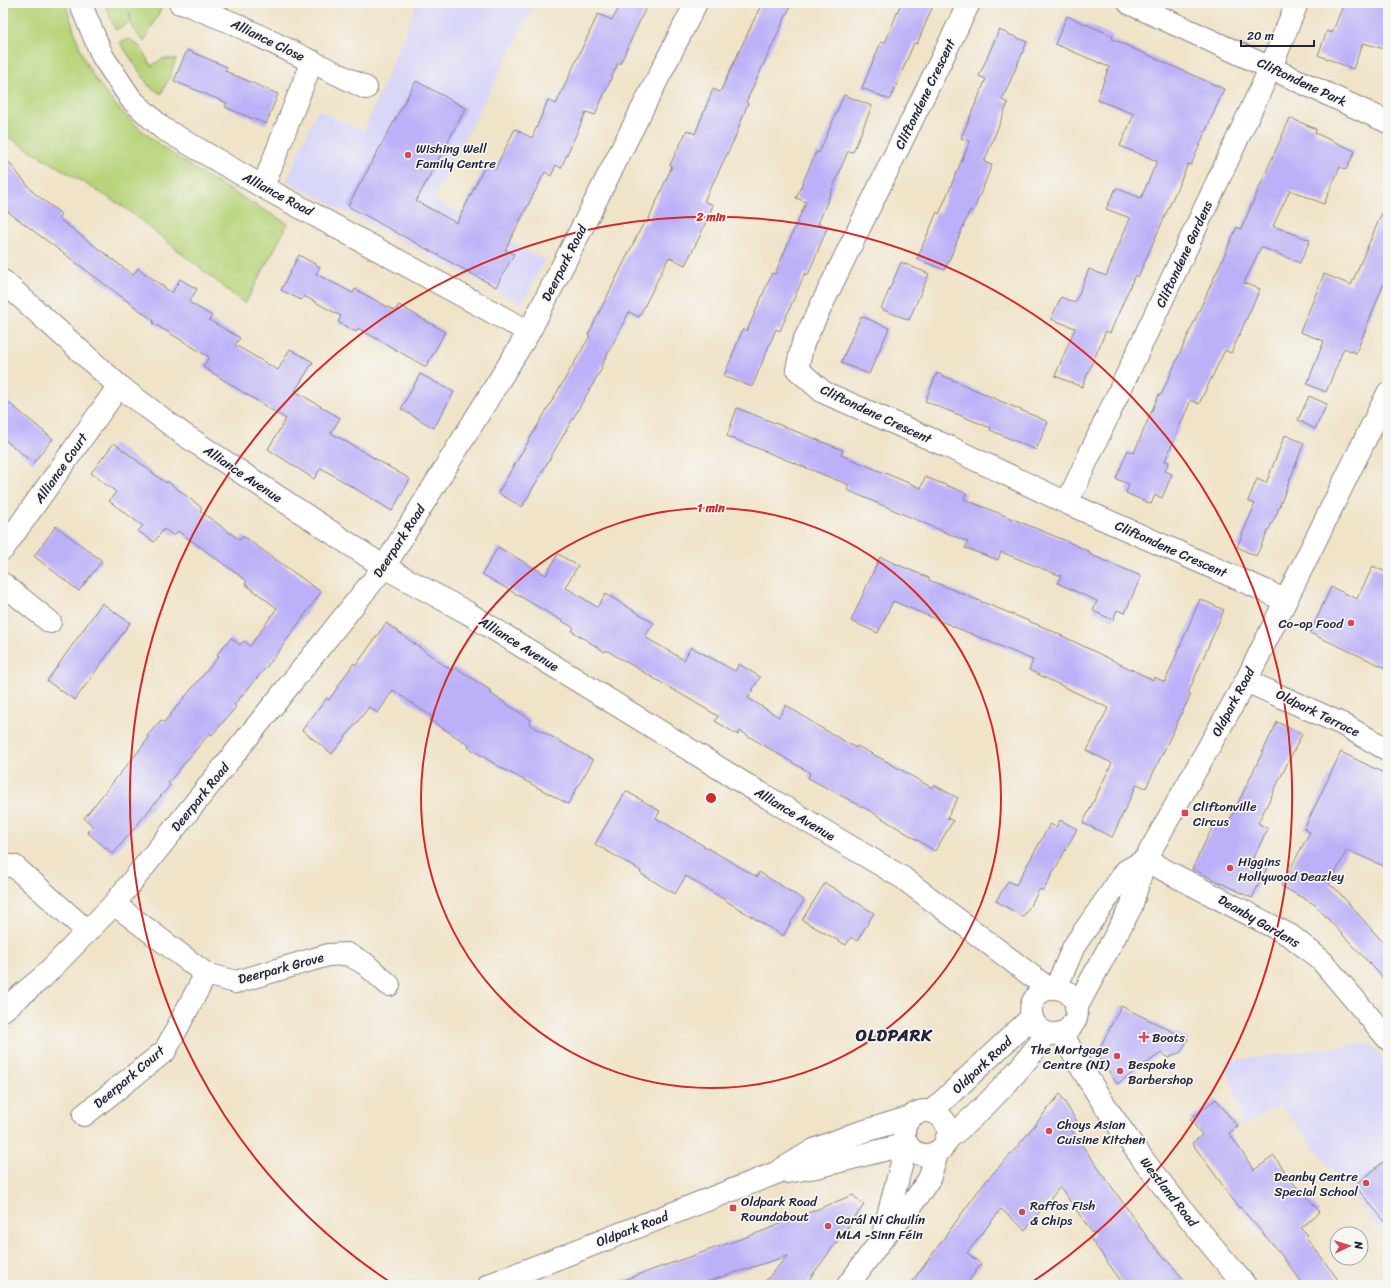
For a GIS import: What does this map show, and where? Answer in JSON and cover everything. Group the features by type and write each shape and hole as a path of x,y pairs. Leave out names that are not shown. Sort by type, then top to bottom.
{"street":[{"name":"Alliance Road","path":"80,3 103,57 131,99 162,128 263,187 529,332"},
{"name":"Alliance Close","path":"180,3 235,24 366,88"},
{"name":"Deerpark Road","path":"3,1010 43,977 114,904 384,567 529,332 696,3"},
{"name":"Cliftondene Crescent","path":"970,3 803,343 797,369 823,392 949,447 1067,503 1266,591 1285,601"},
{"name":"Cliftondene Park","path":"1129,3 1388,122"},
{"name":"Cliftondene Gardens","path":"1067,503 1271,68 1297,3"},
{"name":"Alliance Close","path":"263,187 312,61"},
{"name":"Alliance Avenue","path":"3,281 119,386 183,434 384,567 468,613 745,784 903,878 1053,989"},
{"name":"Alliance Court","path":"3,549 119,386"},
{"name":"Oldpark Road","path":"1076,1008 1131,907 1145,860 1246,680 1388,393"},
{"path":"3,584 50,622"},
{"name":"Oldpark Terrace","path":"1246,680 1342,724 1388,750"},
{"path":"1053,989 1074,946 1126,871 1145,860"},
{"name":"Deanby Gardens","path":"1145,860 1291,936 1321,960 1388,1039"},
{"path":"3,866 14,866 87,931"},
{"name":"Deerpark Grove","path":"114,904 206,974 236,982 328,955 347,954 364,963 389,985"},
{"name":"Deerpark Court","path":"84,1115 165,1051 206,974"},
{"path":"907,1144 918,1153 925,1154 942,1146 1054,1033 1074,1023 1076,1008 1074,1001 1069,994 1053,989 1042,991 1033,1003 1032,1017 1040,1029 1054,1033"},
{"name":"Oldpark Road","path":"489,1285 776,1173 814,1150 852,1135 921,1114 1032,1017"},
{"name":"Westland Road","path":"1054,1033 1077,1062 1107,1110 1147,1165 1245,1285"},
{"path":"848,1285 882,1239 911,1206 929,1179 942,1146 946,1126 943,1120 921,1114 906,1123 904,1130 907,1144 882,1239"},
{"name":"Oldpark Road","path":"776,1173 823,1166 907,1144"}],"shaded area":[{"path":"417,3 536,3 433,199 545,260 522,304 287,181 317,110 364,131"},
{"name":"Deanby Centre Special School","path":"1370,1043 1388,1064 1388,1240 1280,1104 1243,1127 1226,1061"}],"green space":[{"path":"3,3 65,3 79,46 89,69 107,95 128,118 152,139 178,158 288,224 245,304 124,207 5,135 3,119"},
{"path":"105,3 128,3 130,22 115,30"},
{"path":"133,3 164,3 144,42 136,33 132,24 130,15"},
{"path":"130,39 141,48 151,66 162,59 176,59 161,94 149,86 120,42"}],"building":[{"path":"622,3 648,3 620,64 618,63 595,115 586,112 561,168 556,165 551,176 545,172 505,250 514,254 496,287 348,206 416,81 466,108 416,201 457,223 486,164 495,169 515,129 532,138 548,100 556,104 598,14 612,20"},
{"path":"762,3 792,3 746,102 748,103 734,140 704,201 713,205 699,238 685,265 669,257 639,317 629,312 601,367 602,368 522,507 498,493 590,336 588,335 644,222 647,223 672,166 670,165 687,130 695,134 713,89 720,92"},
{"path":"901,3 934,3 917,44 914,43 890,100 862,88 881,42 885,43"},
{"path":"1344,3 1388,3 1388,50 1363,43 1353,69 1318,55 1327,31 1332,33"},
{"path":"1067,16 1113,36 1112,39 1224,89 1191,165 1188,164 1138,277 1135,275 1110,333 1106,331 1082,387 1055,376 1075,328 1051,319 1061,297 1075,303 1089,269 1106,276 1130,218 1106,209 1116,188 1141,198 1157,161 1120,146 1134,114 1097,100 1109,67 1055,44"},
{"path":"999,30 1027,42 1002,100 1008,103 984,162 992,165 973,212 970,210 945,270 917,259 937,212 939,214 970,141 961,138 986,79 979,76"},
{"path":"187,50 227,67 225,71 278,94 266,124 225,107 227,103 174,81"},
{"path":"844,95 872,106 853,152 848,151 818,224 827,228 808,275 805,273 780,331 776,329 752,387 724,376 743,329 747,331 772,273 775,274 806,202 796,198 816,152 819,153"},
{"path":"1290,118 1316,129 1315,133 1355,151 1346,170 1340,167 1324,204 1290,190 1273,226 1310,240 1300,263 1261,247 1244,283 1260,289 1231,353 1225,350 1199,404 1191,400 1165,461 1169,462 1165,471 1172,474 1162,498 1155,495 1151,504 1126,493 1129,484 1116,479 1128,450 1134,453 1159,394 1161,395 1237,227 1241,229"},
{"path":"3,155 33,192 61,214 58,218 133,275 138,268 172,293 180,279 197,289 189,302 212,316 209,320 240,338 235,345 278,370 290,349 313,362 295,391 340,418 331,433 410,479 392,511 321,468 314,479 268,449 286,419 203,367 209,357 153,323 154,321 3,208"},
{"path":"1388,199 1388,273 1356,353 1344,348 1326,392 1307,384 1324,341 1300,332 1324,274 1351,285"},
{"path":"299,255 320,267 316,274 353,293 355,289 395,311 399,305 445,332 426,367 358,328 356,332 338,322 341,316 304,296 301,300 281,290"},
{"path":"901,262 929,274 909,320 881,309"},
{"path":"861,316 889,328 869,374 841,363"},
{"path":"937,373 1048,422 1036,450 990,430 991,428 925,401"},
{"path":"420,374 454,392 434,428 401,409"},
{"path":"1309,396 1327,404 1315,429 1298,420"},
{"path":"3,398 53,439 33,463 3,438"},
{"path":"737,408 843,450 841,455 921,488 925,477 966,493 964,499 1064,540 1090,552 1089,554 1141,576 1125,613 1117,610 1113,620 1093,611 1097,601 1057,583 1061,576 1001,552 998,560 965,548 968,542 847,490 849,485 727,436"},
{"path":"1285,435 1304,443 1277,513 1256,556 1237,547 1255,504 1248,501 1257,479 1266,483"},
{"path":"114,443 166,483 167,481 202,508 200,511 240,540 243,536 321,592 274,658 234,705 236,707 212,735 210,733 188,759 168,783 170,785 113,854 87,832 93,826 84,818 149,738 147,736 161,720 164,722 219,656 217,654 231,638 240,645 244,641 250,646 277,608 245,584 247,581 178,531 174,536 164,529 154,542 138,531 143,526 109,501 116,492 91,473"},
{"path":"56,526 102,561 79,591 34,556"},
{"path":"498,547 546,575 558,554 578,566 565,587 597,607 606,594 654,623 645,637 684,660 691,647 735,671 739,664 760,677 748,698 779,717 786,705 856,748 857,746 884,760 932,788 934,785 958,798 947,818 953,821 935,851 872,812 808,778 810,773 740,731 738,735 715,721 718,716 606,650 605,652 572,631 574,628 482,574"},
{"path":"880,557 929,578 929,580 1048,629 1153,680 1154,677 1165,682 1200,599 1224,610 1188,693 1191,694 1146,788 1137,784 1112,837 1083,823 1112,763 1087,751 1108,708 1029,670 1033,660 893,601 878,633 851,621"},
{"name":"Co-op Food","path":"1373,566 1388,573 1388,669 1310,633 1331,587 1357,599"},
{"path":"102,603 130,623 75,700 47,681"},
{"path":"386,623 452,671 455,667 491,691 490,693 531,720 529,724 593,760 568,804 498,766 468,747 469,745 430,720 432,717 393,690 378,713 369,707 332,754 302,730 327,698 329,700 353,664 357,664"},
{"path":"1277,722 1302,734 1258,823 1268,829 1252,860 1267,868 1252,898 1192,869 1215,822 1226,828"},
{"path":"1341,752 1388,775 1388,868 1347,850 1329,885 1335,888 1388,948 1388,983 1314,904 1281,886 1310,832 1304,829"},
{"path":"626,791 660,811 656,818 757,877 759,872 804,900 783,936 686,876 675,894 640,873 641,871 595,844"},
{"path":"1060,820 1077,829 1043,891 1040,889 1023,917 996,901 1008,881 1016,885 1050,824 1056,827"},
{"path":"825,883 874,913 857,941 851,937 846,945 802,920"},
{"name":"Boots","path":"1121,1006 1188,1039 1181,1052 1168,1058 1161,1053 1117,1084 1097,1053"},
{"path":"1060,1094 1077,1122 1070,1128 1150,1241 1189,1285 1124,1285 1090,1238 1094,1235 1060,1187 1025,1230 1001,1209 967,1253 981,1264 966,1285 910,1285 984,1183 1012,1153"},
{"path":"1216,1099 1238,1127 1229,1133 1254,1170 1274,1156 1299,1191 1300,1189 1320,1212 1301,1228 1308,1235 1306,1237 1342,1285 1304,1285 1279,1252 1240,1207 1239,1208 1192,1143 1202,1135 1190,1119"},
{"path":"1388,1158 1388,1225 1355,1186"},
{"path":"853,1195 864,1205 805,1285 762,1285 787,1256 697,1285 619,1285 618,1282 763,1231"}],"place":[{"name":"Wishing Well Family Centre","path":"408,155"},
{"name":"Co-op Food","path":"1351,623"},
{"name":"Cliftonville Circus","path":"1185,813"},
{"name":"Higgins Hollywood Deazley","path":"1230,868"},
{"name":"Boots","path":"1144,1037"},
{"name":"The Mortgage Centre (NI)","path":"1117,1056"},
{"name":"Bespoke Barbershop","path":"1120,1071"},
{"name":"Choys Asian Cuisine Kitchen","path":"1049,1131"},
{"name":"Deanby Centre Special School","path":"1366,1183"},
{"name":"Oldpark Road Roundabout","path":"733,1208"},
{"name":"Raffos Fish & Chips","path":"1022,1212"},
{"name":"Carál Ní Chuilín MLA -Sinn Féin","path":"828,1226"}],"district":[{"name":"OLDPARK","path":"894,1035"}]}
